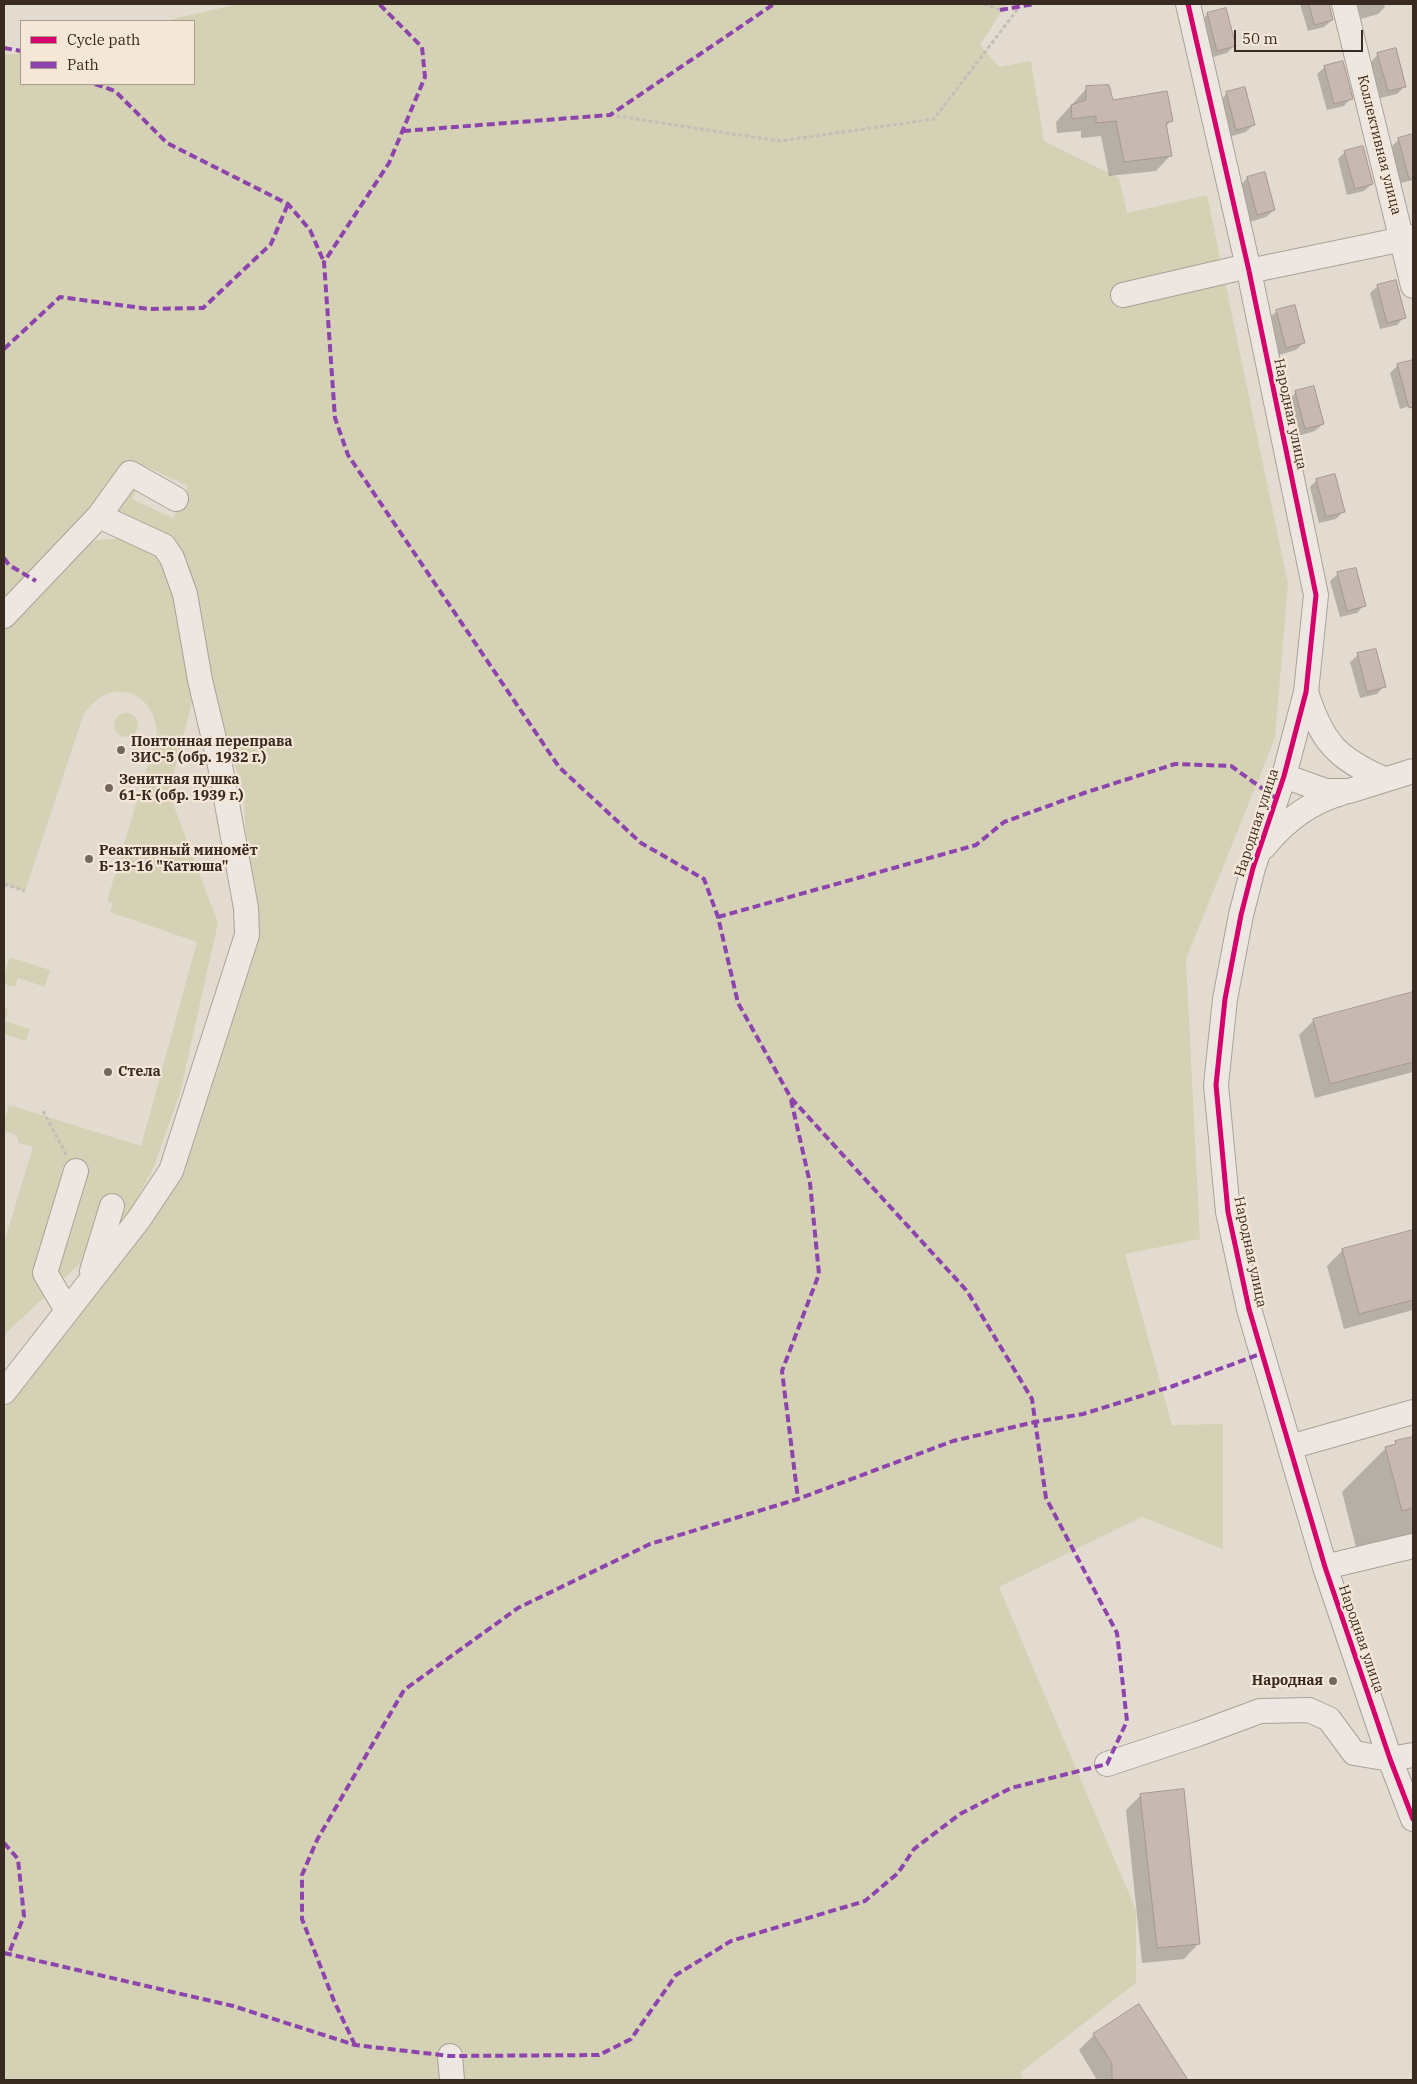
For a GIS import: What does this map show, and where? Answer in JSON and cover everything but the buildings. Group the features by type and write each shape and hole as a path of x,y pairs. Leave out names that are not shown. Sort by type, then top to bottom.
{"street":[{"name":"Народная улица","path":"1188,4 1249,268 1316,595 1306,692 1284,776 1258,854 1241,915 1225,999 1216,1085 1228,1212 1250,1309 1325,1567 1390,1759 1413,1819"},
{"name":"Коллективная улица","path":"1344,4 1407,238 1413,286"},
{"path":"1123,295 1249,268 1407,238"},
{"path":"4,616 99,516 130,472 176,499"},
{"path":"4,1392 140,1219 171,1171 247,936 246,908 219,760 200,680 185,594 175,567 164,546 99,516"},
{"path":"1306,692 1316,722 1333,747 1356,767 1384,779"},
{"path":"1258,854 1278,831 1299,813 1323,800 1413,771"},
{"path":"1284,776 1326,791 1349,791"},
{"path":"67,1310 45,1274 76,1171"},
{"path":"89,1282 112,1206"},
{"path":"1290,1446 1413,1412"},
{"path":"1325,1567 1413,1546"},
{"path":"1107,1764 1260,1711 1290,1710 1309,1710 1329,1719 1354,1753 1390,1759 1413,1754"},
{"path":"450,2056 452,2080"}],"path":[{"path":"984,4 1000,10"},
{"path":"610,114 780,141 934,119 1020,6"},
{"path":"4,884 25,891"},
{"path":"43,1111 76,1171"}],"shaded area":[{"path":"239,4 1006,4 980,45 999,67 1031,61 1044,141 1119,178 1127,213 1207,195 1288,584 1275,738 1186,959 1200,1239 1125,1254 1172,1425 1223,1424 1223,1549 1142,1517 999,1587 1136,1910 1136,1983 1021,2072 1023,2080 4,2080 4,1409 146,1229 249,925 244,793 208,683 188,561 172,542 111,516 4,608 4,54 20,54 20,85 195,85 195,20 168,20","holes":["147,467 188,486 173,518 132,499"]},
{"path":"120,538 171,562 195,690 169,793 218,923 180,1093 153,1169 125,1221 4,1335 4,1243 33,1147 19,1143 16,1135 4,1131 4,1122 9,1105 141,1146 197,942 110,912 113,903 107,901 157,734 154,718 148,706 139,698 128,693 116,692 104,695 93,703 83,716 25,891 4,885 4,629 88,541"},
{"path":"126,713 135,716 138,725 135,734 126,737 117,734 114,725 117,716"},
{"path":"10,957 50,970 45,987 18,978 15,987 4,984 4,976"},
{"path":"4,1008 8,1009 5,1021 30,1029 26,1041 4,1034"}],"marked path":[{"path":"4,1953 233,2006 355,2045 450,2056 599,2055 631,2039 676,1975 731,1941 865,1901 898,1873 914,1849 960,1814 1011,1788 1107,1764 1127,1721 1117,1633 1046,1498 1032,1399 967,1291 791,1098 738,1003 718,917 704,879 641,843 559,767 348,455 335,418 324,262 389,163 425,77 422,47 379,4"},
{"path":"403,131 610,115 774,4"},
{"path":"1000,10 1034,4"},
{"path":"4,48 20,51"},
{"path":"98,85 115,91 167,143 288,204 310,230 324,262"},
{"path":"4,349 60,297 149,309 203,308 271,244 288,204"},
{"path":"4,558 9,565 36,581"},
{"path":"718,917 976,845 1004,822 1084,793 1175,764 1231,766 1277,799"},
{"path":"791,1100 810,1183 819,1274 782,1371 798,1499"},
{"path":"355,2045 334,2001 302,1919 302,1875 317,1840 404,1690 518,1608 650,1544 798,1499 953,1441 1035,1422 1083,1414 1173,1386 1263,1353"},
{"path":"4,1843 18,1859 24,1916 9,1953"}],"cycle path":[{"path":"1188,4 1249,271 1316,595 1306,692 1284,776 1253,868 1241,915 1225,999 1216,1085 1228,1212 1249,1309 1325,1567 1390,1759 1413,1819"}],"place":[{"name":"Понтонная переправа ЗИС-5 (обр. 1932 г.)","path":"121,750"},
{"name":"Зенитная пушка 61-К (обр. 1939 г.)","path":"109,788"},
{"name":"Реактивный миномёт Б-13-16 \"Катюша\"","path":"89,859"},
{"name":"Стела","path":"108,1072"},
{"name":"Народная","path":"1333,1681"}]}
